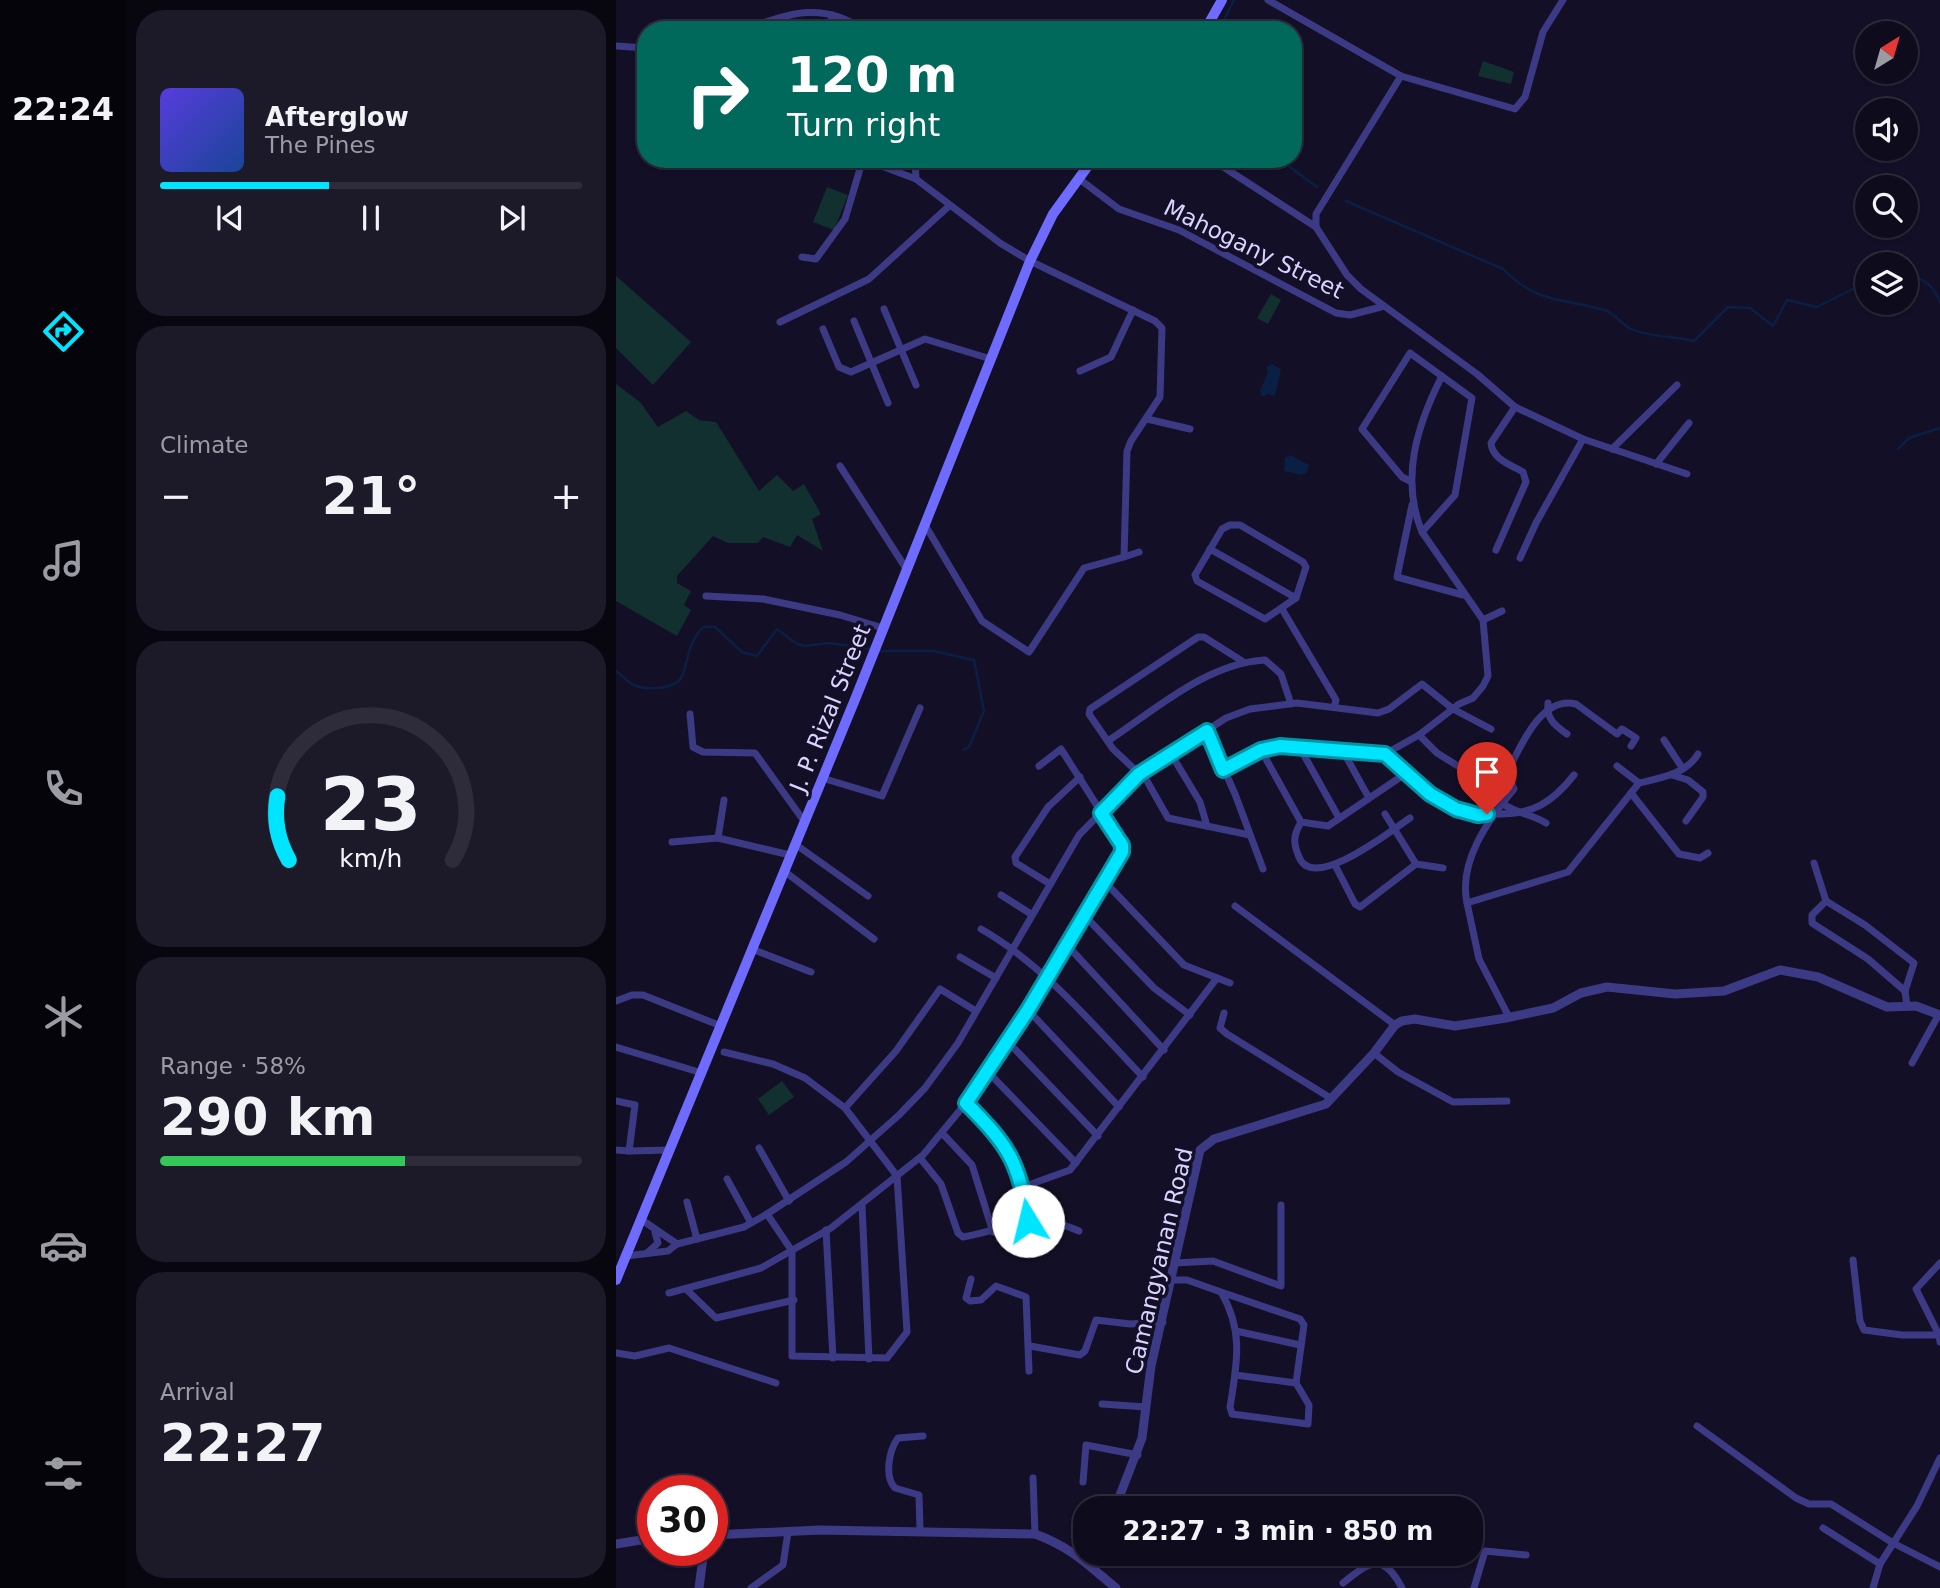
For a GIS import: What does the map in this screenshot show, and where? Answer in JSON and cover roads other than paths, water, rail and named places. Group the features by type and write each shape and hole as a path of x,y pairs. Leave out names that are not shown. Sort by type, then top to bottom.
{"main road":[{"path":"1210,21 1222,0"},
{"name":"J. P. Rizal Street","path":"616,1280 907,570 1030,261 1053,214 1086,168"}],"street":[{"path":"1268,0 1401,76 1515,109 1525,97 1543,32 1563,0"},
{"path":"774,21 811,10 845,21"},
{"path":"831,21 832,15"},
{"path":"616,46 637,47"},
{"path":"1316,227 1316,214 1401,76"},
{"path":"802,257 816,259 845,219 859,168"},
{"path":"886,168 916,179 949,206 1030,261 1133,310 1162,328 1160,397 1130,441 1127,452 1124,556"},
{"path":"915,168 916,179"},
{"path":"1225,168 1316,227 1347,275 1381,307 1477,374 1515,407 1583,439 1687,474"},
{"name":"Mahogany Street","path":"1078,178 1119,209 1180,230 1336,313 1350,315 1381,307"},
{"path":"780,322 869,279 949,206"},
{"path":"884,309 916,385"},
{"path":"1080,371 1111,357 1133,310"},
{"path":"854,321 888,403"},
{"path":"823,329 839,367 851,372 925,340 991,359"},
{"path":"1410,481 1402,477 1362,429 1410,353 1472,398 1455,495 1422,532"},
{"path":"1223,770 1261,750 1280,746 1344,753 1385,754 1419,735 1453,709 1473,698 1488,676 1483,620 1422,532 1410,481 1418,433 1441,376"},
{"path":"1612,449 1677,385"},
{"path":"1496,550 1526,482 1523,472 1496,457 1491,449 1491,443 1515,407"},
{"path":"1147,419 1190,429"},
{"path":"1656,464 1689,423"},
{"path":"1520,558 1536,523 1583,439"},
{"path":"840,466 907,570"},
{"path":"1413,500 1397,577 1464,596"},
{"path":"925,524 982,621 1029,652 1084,568 1139,552"},
{"path":"1240,525 1303,562 1306,567 1296,598 1265,619 1260,618 1197,581 1195,575 1222,530 1240,525"},
{"path":"1210,549 1296,598"},
{"path":"706,596 763,599 840,615 881,632"},
{"path":"1282,608 1336,700 1335,707"},
{"path":"1483,620 1502,611"},
{"path":"1242,661 1204,636 1198,638 1090,709 1089,714 1108,741 1147,781 1168,818 1250,835"},
{"path":"1108,741 1203,679 1242,661 1265,660 1281,674 1291,704"},
{"path":"626,1256 668,1251 677,1244 751,1223 789,1201 872,1140 925,1087 958,1043 1079,835 1139,774 1226,718 1250,709 1291,704 1378,713 1389,709 1422,684 1453,709 1491,729"},
{"path":"1509,1017 1479,959 1468,903 1467,869 1472,854 1514,789 1508,775 1510,769 1547,706 1569,702 1576,704 1617,734 1622,729 1636,738 1631,746"},
{"path":"1547,706 1553,724 1567,734"},
{"path":"822,778 882,796 920,708"},
{"path":"691,714 693,747 703,752 755,753 804,821"},
{"path":"1207,731 1263,869"},
{"path":"1385,754 1405,774 1447,804 1478,815 1487,814 1504,789 1496,779 1458,766 1437,753 1419,735"},
{"path":"1664,740 1683,769"},
{"path":"1300,748 1339,818"},
{"path":"669,1293 751,1273 826,1230 862,1205 919,1158 942,1133 988,1072 1122,852 1122,845 1061,749 1039,766"},
{"path":"1261,750 1301,822 1319,827 1339,818 1405,774"},
{"path":"1344,753 1369,798"},
{"path":"1171,754 1200,802 1207,826"},
{"path":"1468,903 1568,872 1639,783 1671,775 1693,764 1698,754"},
{"path":"1617,766 1639,783"},
{"path":"1503,804 1518,814 1536,810 1561,793 1574,775"},
{"path":"1671,775 1688,780 1703,792 1703,797 1686,821"},
{"path":"1050,884 1016,863 1014,857 1048,807 1080,777"},
{"path":"1631,793 1679,854 1700,858 1708,853"},
{"path":"718,838 724,800"},
{"path":"1385,814 1416,864"},
{"path":"1496,814 1531,814 1546,823"},
{"path":"1301,822 1294,842 1301,862 1308,867 1336,867 1410,818"},
{"path":"672,842 718,838 790,855"},
{"path":"795,844 868,896"},
{"path":"1815,863 1826,901 1865,925 1913,963 1905,991 1907,1006"},
{"path":"1336,867 1354,904 1360,907 1416,864 1443,868"},
{"path":"784,871 874,939"},
{"path":"1105,882 1174,957 1184,965 1230,983"},
{"path":"1001,895 1031,914"},
{"path":"1826,901 1810,920 1868,960 1905,991"},
{"path":"1235,906 1395,1025 1415,1019 1455,1026 1509,1017 1553,1008 1593,989 1675,994 1724,991 1780,970 1818,977 1887,1007 1927,1008 1939,1014 1912,1063"},
{"path":"1083,914 1154,988 1190,1015"},
{"path":"981,929 1014,949 1046,977 1143,1077"},
{"path":"1066,944 1164,1050"},
{"path":"752,948 811,972"},
{"path":"960,957 996,978"},
{"path":"1023,1187 1070,1170 1217,978"},
{"path":"845,1108 896,1051 940,989 976,1011"},
{"path":"616,1001 632,995 643,995 721,1026"},
{"path":"1028,1010 1119,1107"},
{"path":"1224,1013 1220,1028 1227,1034 1332,1099"},
{"name":"Camangyanan Road","path":"1120,1496 1138,1455 1151,1366 1200,1150 1205,1143 1311,1110 1332,1099 1374,1053 1395,1025"},
{"path":"1008,1042 1098,1136"},
{"path":"616,1047 702,1073"},
{"path":"724,1052 773,1064 805,1078 845,1108 897,1176 907,1332 886,1358 833,1359 792,1356 792,1251 767,1214"},
{"path":"1374,1053 1398,1072 1453,1102 1507,1101"},
{"path":"988,1072 1076,1163"},
{"path":"616,1101 635,1105 629,1151"},
{"path":"966,1103 1004,1143 1023,1187 1028,1221"},
{"path":"942,1133 972,1166 993,1232"},
{"path":"759,1148 789,1201"},
{"path":"616,1150 670,1150"},
{"path":"919,1158 941,1184 961,1236 993,1232 1028,1221 1068,1226 1079,1231"},
{"path":"727,1179 751,1223"},
{"path":"687,1202 696,1239"},
{"path":"862,1205 869,1359"},
{"path":"1174,1263 1213,1261 1281,1286 1281,1205"},
{"path":"642,1220 655,1232 677,1244"},
{"path":"826,1230 833,1359"},
{"path":"647,1253 658,1243 655,1232"},
{"path":"1853,1260 1860,1321 1864,1330 1939,1338 1916,1289 1940,1263"},
{"path":"971,1279 966,1298 970,1301 981,1300 996,1286 1026,1297 1029,1371"},
{"path":"1170,1280 1186,1280 1300,1319 1304,1325 1296,1383 1309,1405 1308,1424 1232,1414 1230,1407 1235,1375 1236,1331 1234,1314 1221,1292"},
{"path":"686,1289 716,1318 793,1300"},
{"path":"1030,1346 1080,1355 1085,1352 1096,1320 1130,1324 1163,1322"},
{"path":"1236,1331 1300,1345"},
{"path":"616,1353 635,1356 669,1348 776,1383"},
{"path":"1235,1375 1296,1383"},
{"path":"1102,1404 1146,1407"},
{"path":"1697,1426 1796,1498 1809,1504 1831,1504 1893,1543 1940,1567"},
{"path":"920,1530 922,1504 919,1495 895,1488 888,1474 892,1447 898,1438 923,1436"},
{"path":"1083,1482 1086,1445 1138,1455"},
{"path":"1872,1588 1880,1564 1917,1506 1940,1458"},
{"path":"1033,1478 1035,1534"},
{"path":"1823,1528 1880,1564"},
{"path":"728,1534 920,1530 1035,1534 1073,1549"},
{"path":"751,1588 783,1565 788,1532"},
{"path":"616,1544 637,1541"},
{"path":"1474,1588 1485,1551 1526,1555"},
{"path":"1343,1583 1363,1566 1382,1564 1389,1567 1402,1588"},
{"path":"699,1588 702,1566"},
{"path":"1098,1566 1116,1588"}],"water":[{"path":"1272,364 1281,369 1275,396 1268,394 1262,397 1260,391 1268,372 1266,367"},
{"path":"1290,455 1309,465 1307,472 1302,475 1284,471 1285,458"}],"waterway":[{"path":"1224,21 1234,0"},
{"path":"1291,168 1317,187"},
{"path":"1346,201 1503,269 1515,280 1539,294 1604,310 1631,329 1653,335 1694,341 1728,307 1750,308 1773,326 1787,300 1817,307 1855,288"},
{"path":"1918,278 1927,283 1940,302"},
{"path":"1898,449 1909,438 1940,428"},
{"path":"616,671 639,687 659,688 672,685 681,678 691,646 703,627 715,627 742,652 757,656 777,629 797,644 805,646 830,643 871,649"},
{"path":"877,651 933,651 974,660 984,711 969,747 963,750"}]}
